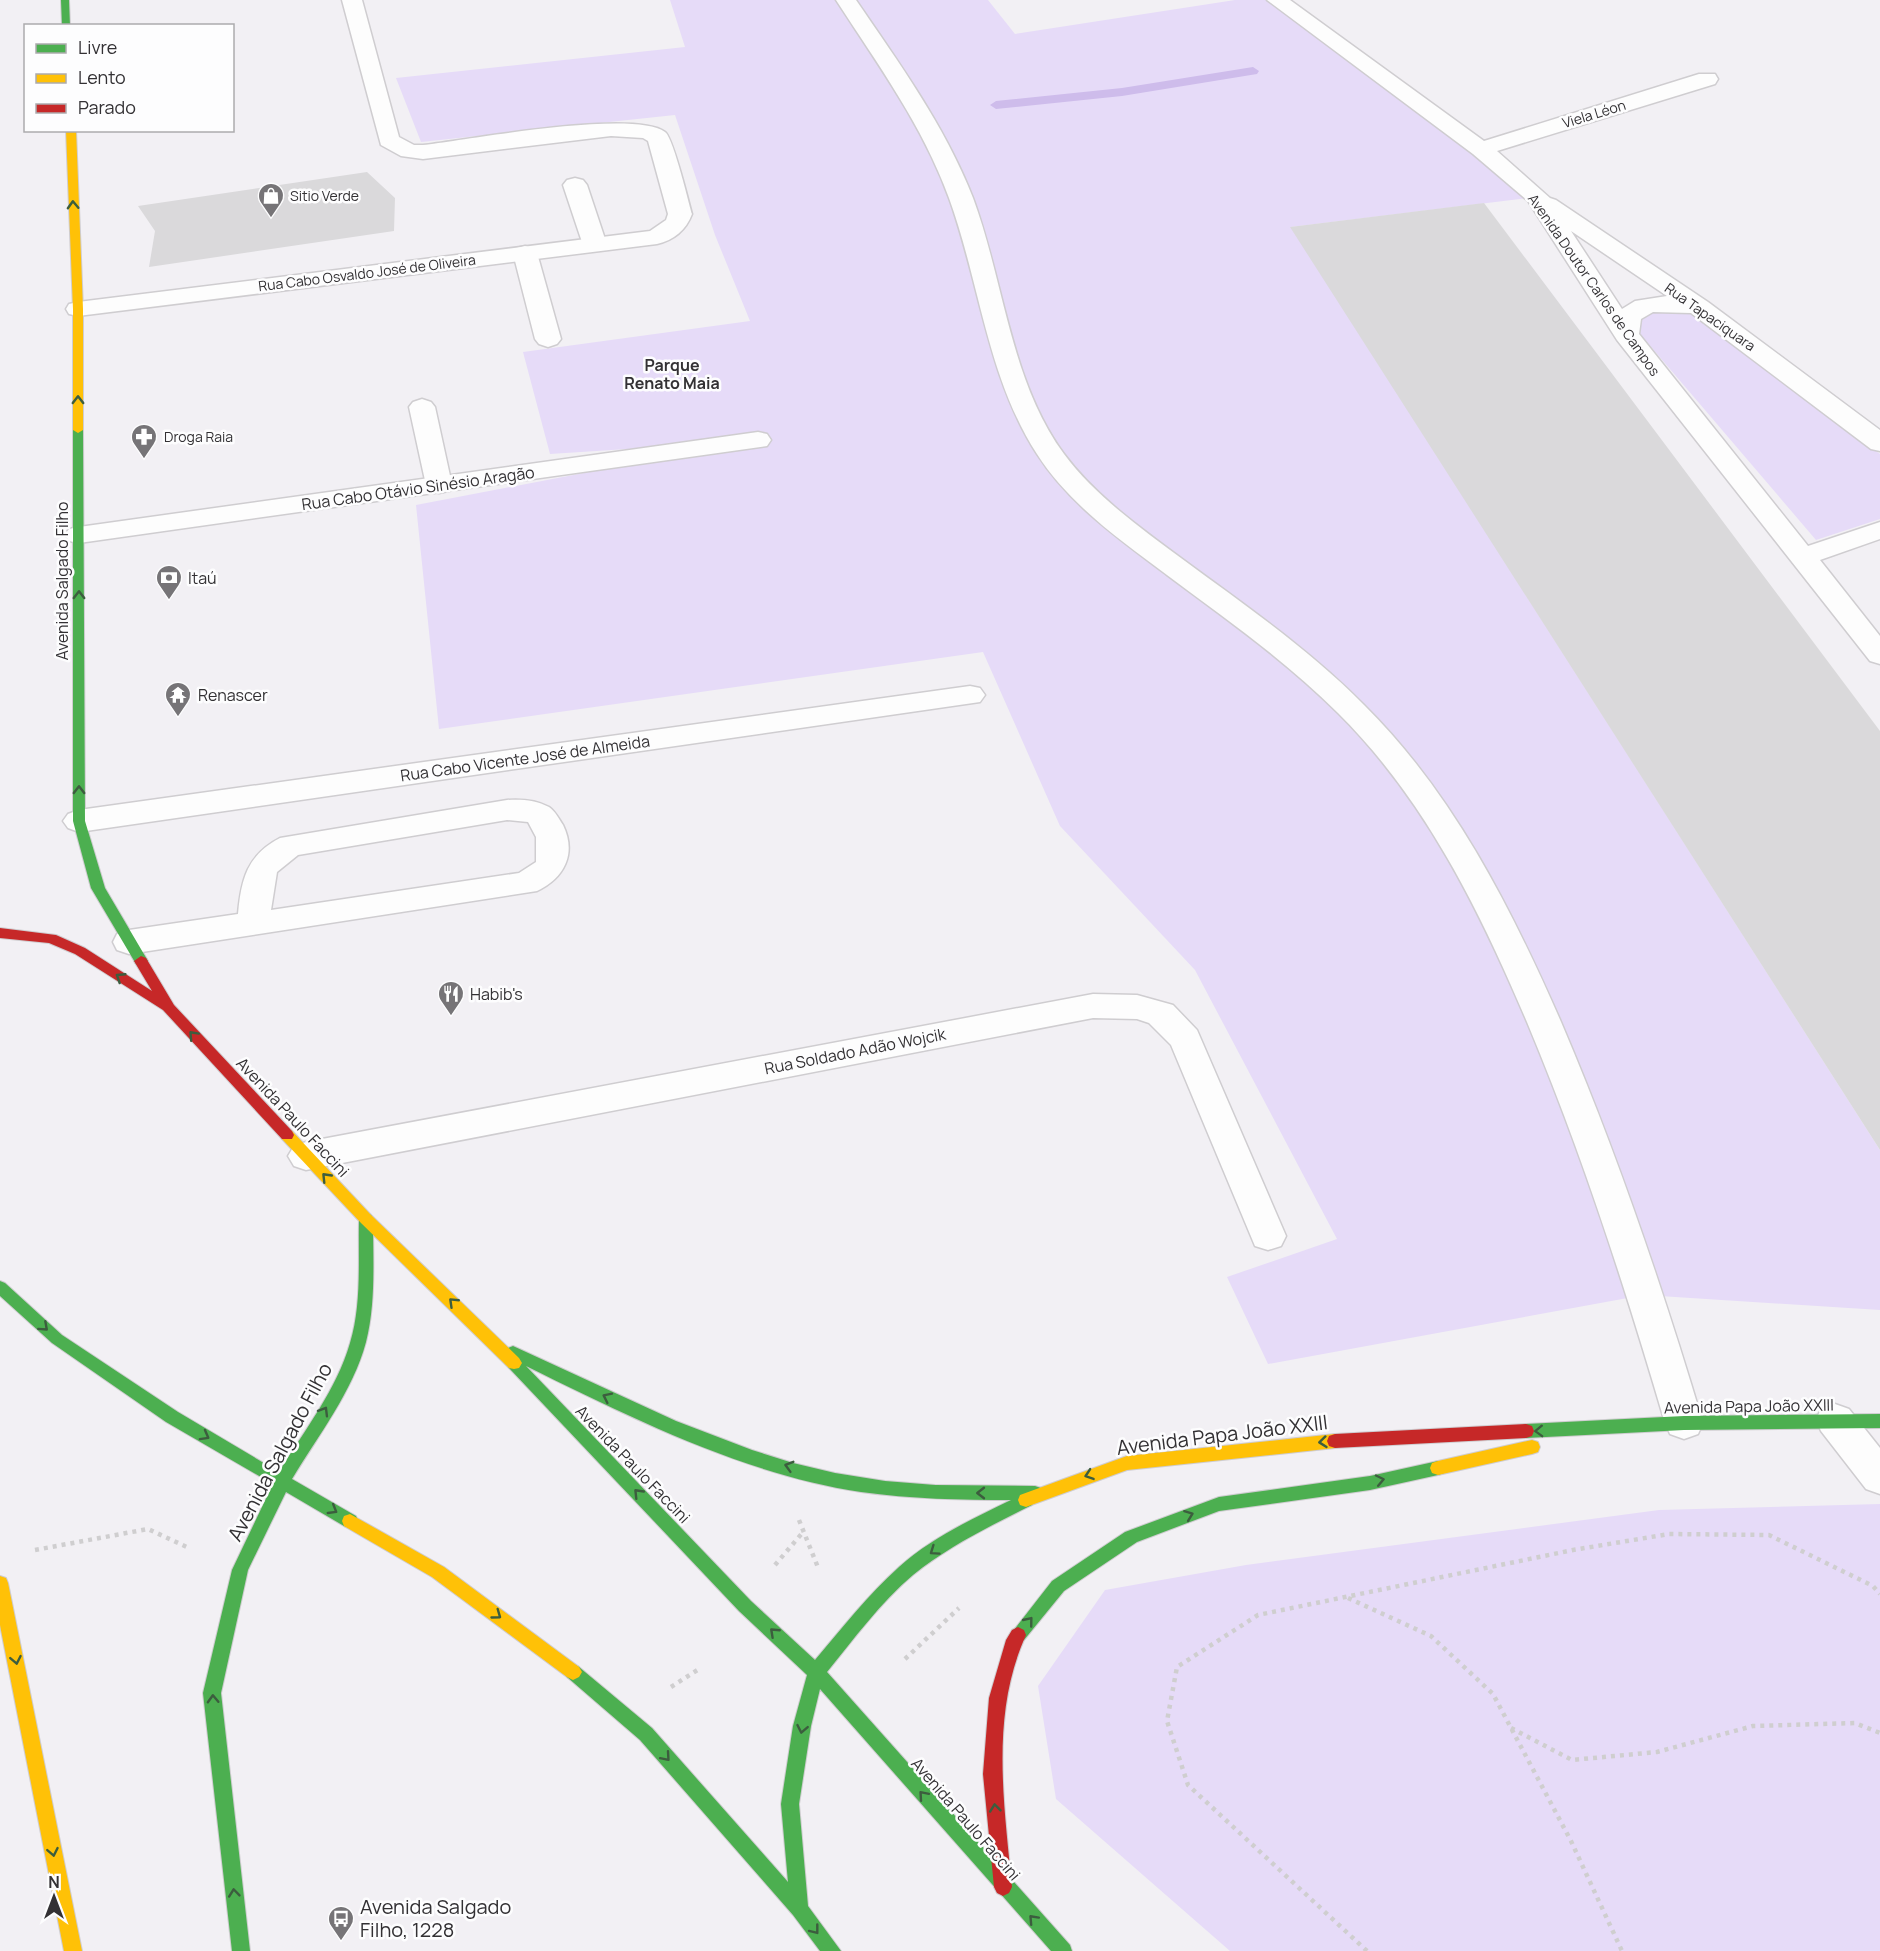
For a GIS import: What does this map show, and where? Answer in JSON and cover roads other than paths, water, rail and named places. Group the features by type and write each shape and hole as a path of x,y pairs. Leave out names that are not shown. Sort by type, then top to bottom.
{"main road":[{"path":"65,0 66,24"},
{"name":"Avenida Salgado Filho","path":"70,132 78,309 79,821 98,888 169,1009"},
{"path":"0,933 51,938 80,951 169,1009"},
{"name":"Avenida Paulo Faccini","path":"169,1009 366,1220 495,1342 745,1606 816,1672 1003,1887 1063,1951"},
{"name":"Avenida Salgado Filho","path":"241,1951 212,1693 240,1570 283,1480 340,1386 358,1343 364,1308 366,1220"},
{"path":"0,1287 57,1339 172,1417 438,1572 551,1653 646,1734 799,1909 832,1951"},
{"path":"495,1342 616,1402 733,1452 836,1480 934,1493 1040,1493"},
{"name":"Avenida Papa João XXIII","path":"799,1909 790,1804 802,1726 816,1672 862,1617 906,1571 957,1535 1040,1493 1126,1462 1354,1439 1684,1423 1880,1421"},
{"name":"Avenida Papa João XXIII","path":"1003,1887 992,1774 998,1698 1014,1640 1058,1586 1131,1537 1219,1504 1370,1483 1618,1428"},
{"path":"1,1591 73,1951"}],"street":[{"name":"Rua Cabo Osvaldo José de Oliveira","path":"78,309 657,237 676,224 680,214 658,137 648,132 611,129 423,152 409,151 389,140 352,0"},
{"path":"846,0 935,138 961,197 982,258 1025,408 1048,451 1081,492 1131,535 1313,671 1374,732 1437,814 1502,925 1565,1071 1614,1198 1684,1423"},
{"name":"Avenida Doutor Carlos de Campos","path":"1277,0 1481,149 1537,197 1626,335 1880,655"},
{"name":"Viela Léon","path":"1481,149 1707,79"},
{"path":"575,185 595,244"},
{"name":"Rua Tapaciquara","path":"1537,197 1699,307 1880,443"},
{"path":"525,253 548,339"},
{"path":"1626,335 1629,316 1643,306 1672,303 1699,307"},
{"path":"422,407 439,485"},
{"name":"Rua Cabo Otávio Sinésio Aragão","path":"79,535 758,440"},
{"path":"1802,557 1880,530"},
{"name":"Rua Cabo Vicente José de Almeida","path":"79,821 970,695"},
{"path":"129,942 526,884 541,876 552,862 553,848 548,824 540,816 527,810 507,810 291,846 276,852 265,862 259,875 254,923"},
{"name":"Rua Soldado Adão Wojcik","path":"306,1156 1093,1006 1137,1007 1161,1014 1185,1039 1268,1236"},
{"path":"1835,1420 1880,1478"}],"waterway":[{"path":"996,105 1122,92 1253,71"}],"place":[{"name":"Sitio Verde","path":"271,219"},
{"name":"Droga Raia","path":"144,460"},
{"name":"Itaú","path":"169,601"},
{"name":"Renascer","path":"178,718"},
{"name":"Habib's","path":"451,1017"},
{"name":"Avenida Salgado Filho, 1228","path":"341,1942"}],"district":[{"name":"Parque Renato Maia","path":"672,374"}]}
